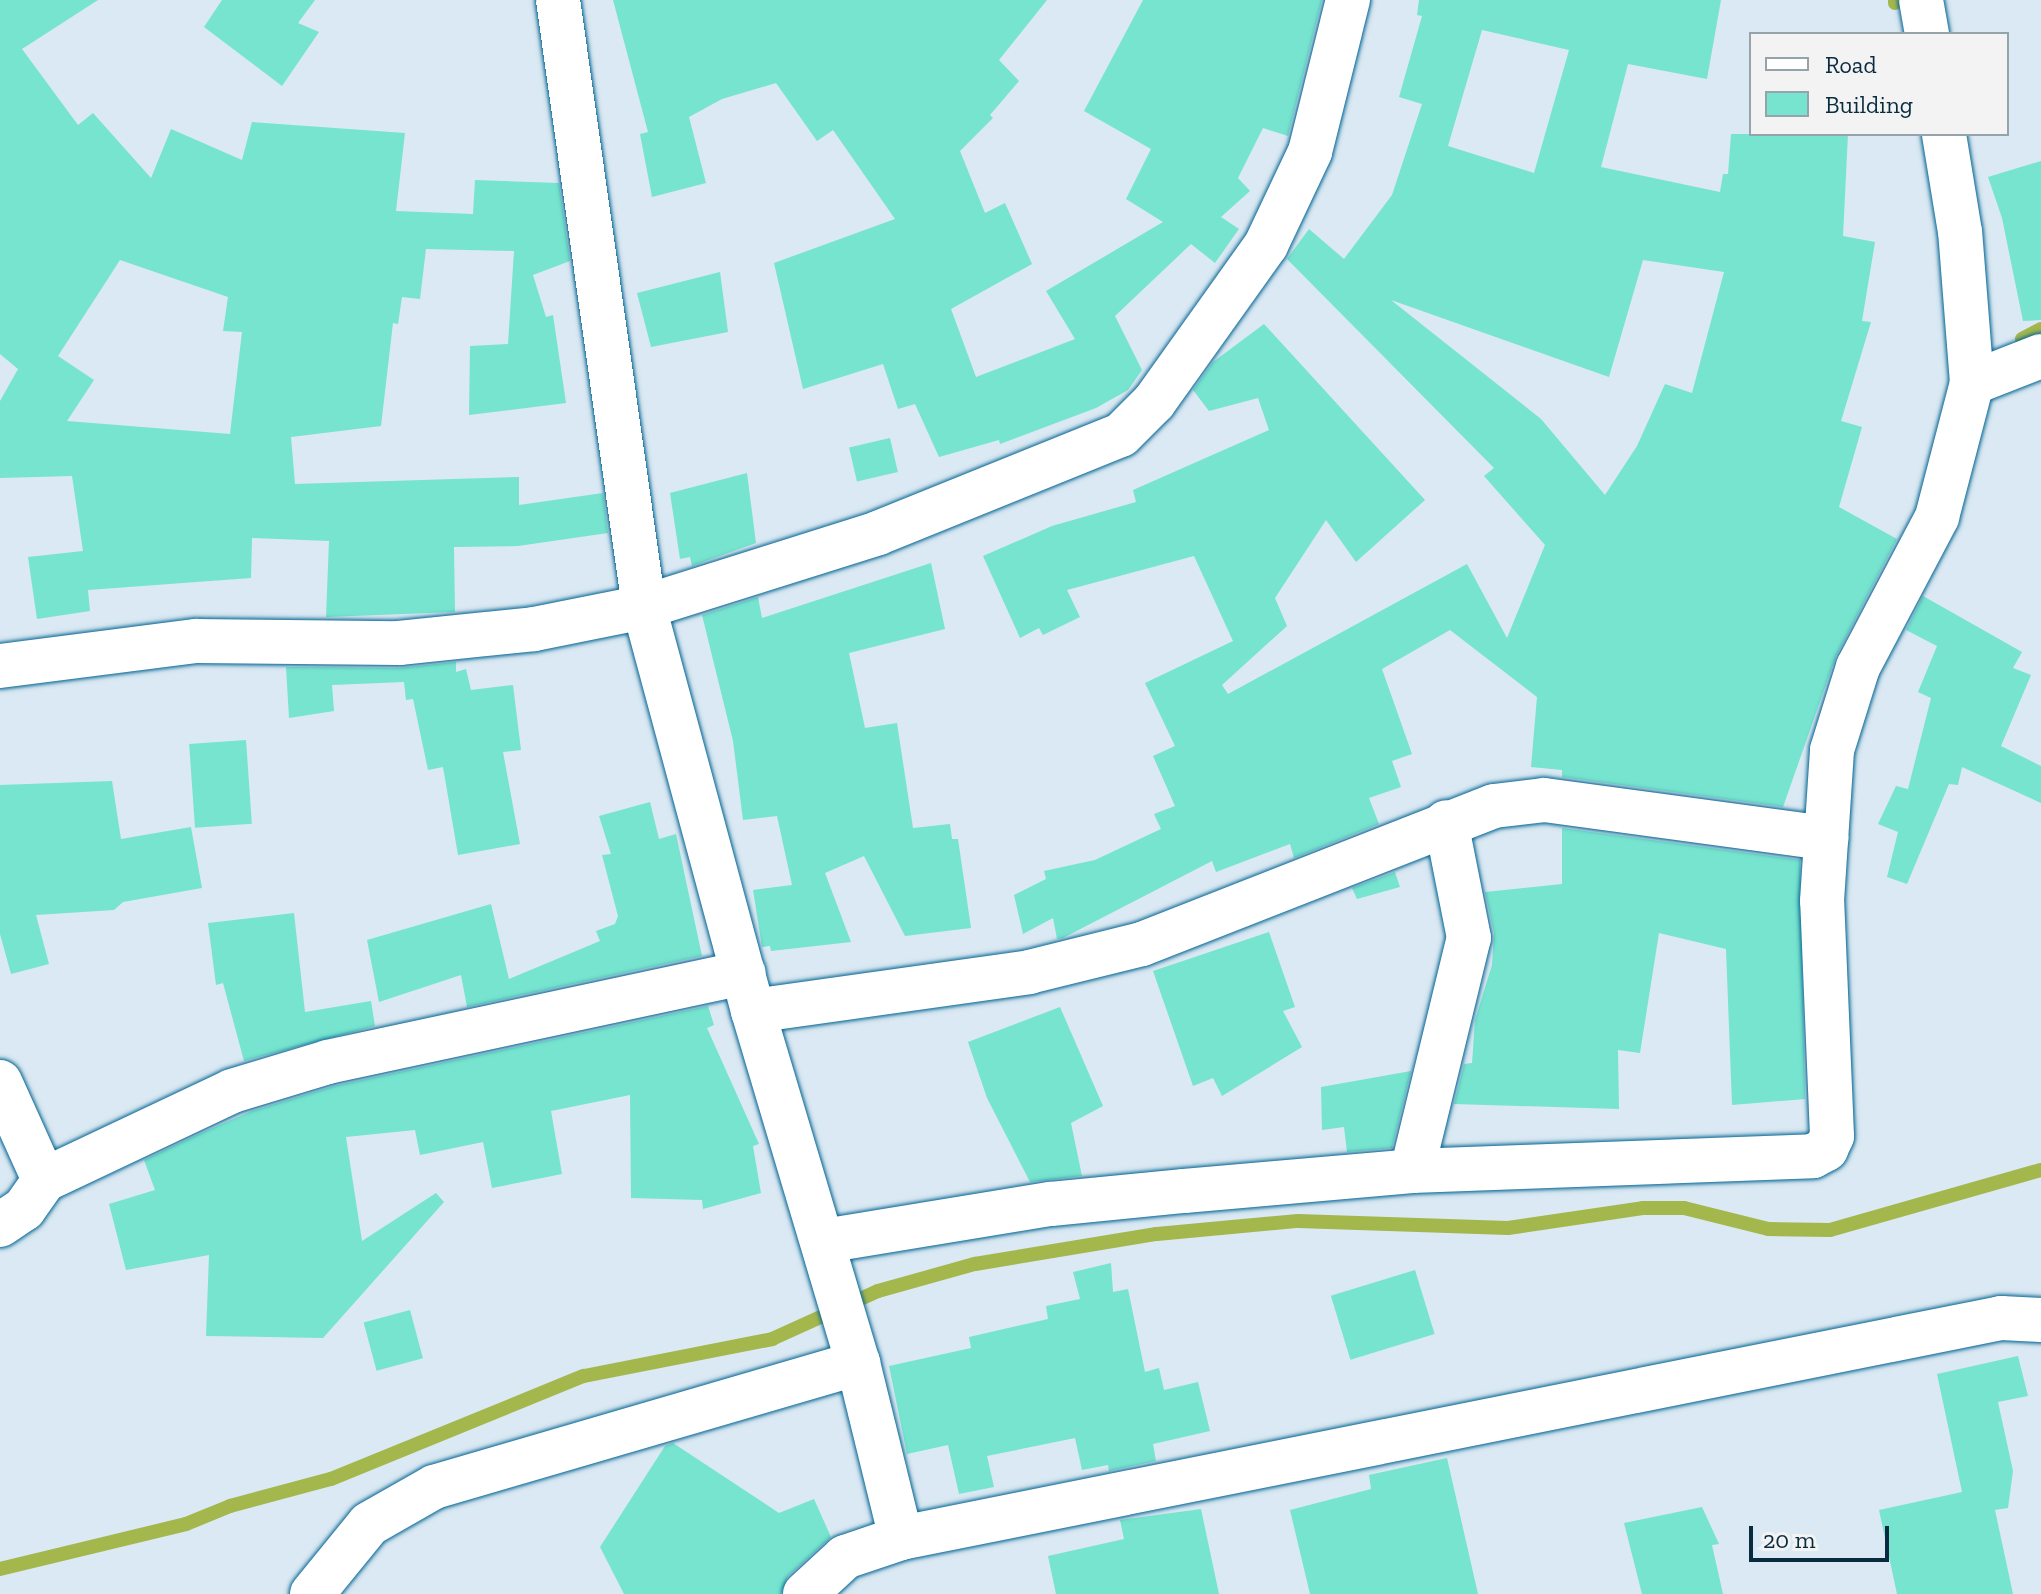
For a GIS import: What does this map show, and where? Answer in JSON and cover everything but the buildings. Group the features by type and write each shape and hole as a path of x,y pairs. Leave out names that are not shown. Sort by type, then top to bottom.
{"street":[{"path":"558,0 644,607 748,992 858,1363 901,1538"},
{"path":"0,666 196,641 399,643 534,629 644,607 878,533 1121,435 1137,422 1266,245 1310,152 1348,0"},
{"path":"1921,0 1927,32"},
{"path":"824,1241 1051,1204 1412,1171 1813,1156 1826,1149 1832,1136 1822,901 1832,750 1858,667 1937,517 1972,383 1960,232 1944,136"},
{"path":"1972,383 2041,356"},
{"path":"0,1225 24,1209 44,1180 232,1091 328,1062 748,992 1029,972 1142,944 1446,822 1494,806 1544,800 1826,838"},
{"path":"1412,1171 1469,938 1446,822"},
{"path":"0,1082 44,1180"},
{"path":"805,1594 845,1557 901,1538 2001,1318 2041,1320"},
{"path":"312,1594 369,1524 434,1487 858,1363"}],"waterway":[{"path":"2022,339 2041,329"},
{"path":"0,1569 186,1524 230,1506 331,1479 584,1376 772,1339 878,1291 975,1264 1157,1234 1298,1221 1508,1228 1643,1208 1684,1208 1768,1229 1830,1230 2041,1170"}]}
